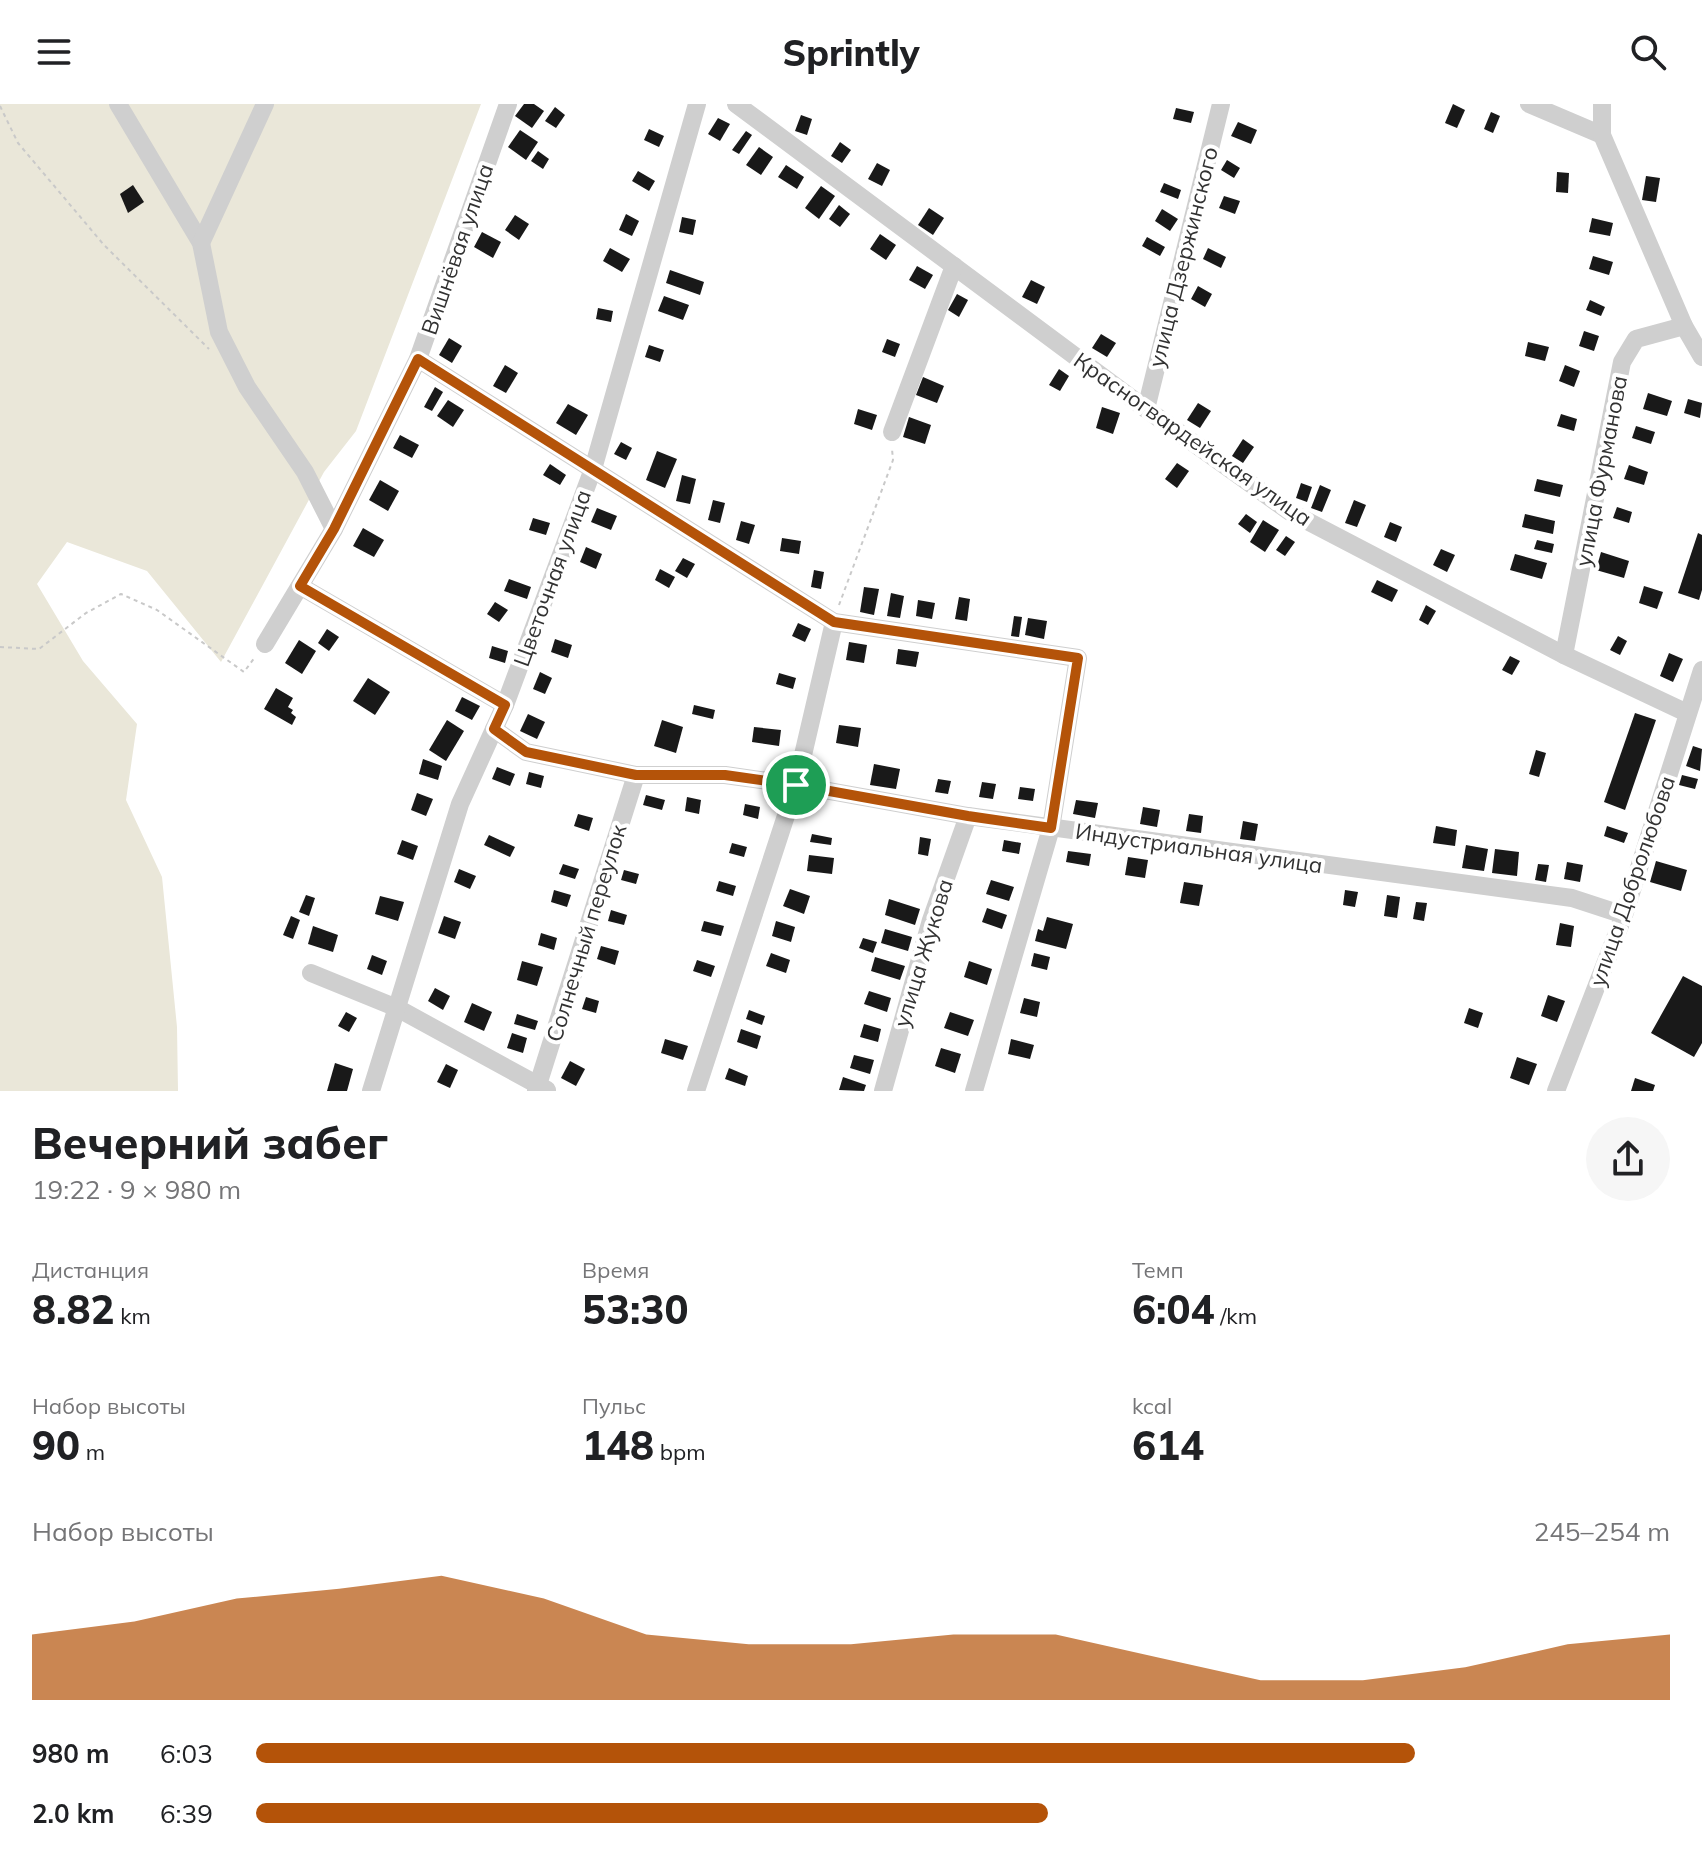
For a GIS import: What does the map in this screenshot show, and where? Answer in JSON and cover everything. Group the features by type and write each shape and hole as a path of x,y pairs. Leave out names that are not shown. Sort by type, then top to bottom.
{"street":[{"path":"118,104 201,243 219,332 247,387 305,472 334,529"},
{"path":"201,243 265,104"},
{"name":"Вишнёвая улица","path":"265,644 334,529 418,359 508,104"},
{"name":"Цветочная улица","path":"371,1091 460,804 505,705 593,469 697,104"},
{"name":"Красногвардейская улица","path":"736,104 1146,409 1290,512 1564,655 1687,713"},
{"name":"улица Дзержинского","path":"1146,409 1221,104"},
{"path":"1529,104 1602,135"},
{"path":"1602,104 1602,135 1684,326 1702,357"},
{"path":"892,432 954,266"},
{"name":"улица Фурманова","path":"1564,655 1622,362 1636,339 1684,326"},
{"path":"418,359 834,622 1078,658 1051,828 974,1091"},
{"path":"300,586 505,705"},
{"path":"696,1091 796,785 834,622"},
{"name":"улица Добролюбова","path":"1556,1091 1624,915 1702,670"},
{"name":"Индустриальная улица","path":"494,729 526,752 636,775 725,775 796,785 968,816 1572,898 1624,915"},
{"name":"Солнечный переулок","path":"541,1089 636,775"},
{"name":"улица Жукова","path":"883,1091 931,920 968,816"},
{"path":"311,973 397,1008 541,1089"}],"path":[{"path":"0,106 18,143 104,245 214,354"},
{"path":"834,622 893,460 892,432"},
{"path":"0,647 39,649 86,613 121,594 157,610 244,672 265,644"}],"shaded area":[{"path":"0,104 481,104 356,431 324,472 221,662 147,571 67,542 37,584 83,661 137,724 126,800 162,877 177,1027 178,1091 0,1091"}],"building":[{"path":"524,104 534,104 544,111 532,128 515,116"},
{"path":"1453,104 1465,110 1457,128 1445,123"},
{"path":"555,107 565,115 556,128 545,121"},
{"path":"1176,108 1194,112 1191,123 1173,119"},
{"path":"1491,112 1500,116 1493,133 1484,129"},
{"path":"801,115 812,119 807,135 795,131"},
{"path":"718,118 730,124 720,141 708,134"},
{"path":"1238,122 1257,130 1251,144 1231,136"},
{"path":"649,129 664,136 659,147 644,140"},
{"path":"520,130 538,142 526,160 508,147"},
{"path":"746,131 752,135 739,154 732,150"},
{"path":"840,142 851,150 842,163 831,156"},
{"path":"759,147 773,157 761,175 746,165"},
{"path":"538,151 549,159 543,169 531,161"},
{"path":"1227,160 1240,168 1234,178 1221,170"},
{"path":"877,163 890,170 882,186 868,179"},
{"path":"786,165 804,177 797,189 778,177"},
{"path":"638,171 655,181 649,191 632,181"},
{"path":"1557,172 1569,173 1568,193 1556,192"},
{"path":"1646,176 1660,178 1656,202 1642,200"},
{"path":"1164,183 1181,190 1178,199 1160,192"},
{"path":"133,185 144,202 128,213 120,194"},
{"path":"821,186 835,196 819,219 805,208"},
{"path":"1224,196 1240,201 1235,214 1219,208"},
{"path":"839,205 850,214 840,227 829,219"},
{"path":"929,208 944,218 933,235 918,225"},
{"path":"1162,209 1178,219 1170,231 1155,221"},
{"path":"626,214 639,221 632,236 619,230"},
{"path":"515,215 529,224 519,240 505,230"},
{"path":"682,217 696,220 693,235 679,232"},
{"path":"1592,218 1613,223 1610,236 1589,232"},
{"path":"482,232 501,242 493,258 474,247"},
{"path":"880,234 896,245 886,260 870,249"},
{"path":"1147,237 1165,247 1160,256 1142,246"},
{"path":"610,248 630,259 622,272 603,261"},
{"path":"1208,248 1226,257 1221,268 1203,259"},
{"path":"1593,256 1613,262 1609,275 1589,269"},
{"path":"917,266 933,275 925,289 909,280"},
{"path":"670,270 704,282 700,295 666,283"},
{"path":"1031,280 1045,287 1037,304 1022,297"},
{"path":"1198,286 1212,294 1205,307 1191,299"},
{"path":"957,294 968,300 959,317 948,310"},
{"path":"664,296 689,305 683,320 658,311"},
{"path":"1590,300 1605,307 1601,316 1586,310"},
{"path":"598,308 613,311 611,322 596,319"},
{"path":"1584,331 1599,336 1594,351 1579,346"},
{"path":"1101,334 1116,343 1107,357 1092,348"},
{"path":"449,338 462,346 452,363 439,355"},
{"path":"887,339 900,344 895,357 882,352"},
{"path":"1528,342 1549,347 1545,361 1525,356"},
{"path":"649,345 664,350 660,362 645,357"},
{"path":"505,365 518,373 506,393 493,386"},
{"path":"1565,365 1580,371 1574,387 1559,381"},
{"path":"1059,369 1069,376 1060,391 1049,385"},
{"path":"923,377 944,386 937,403 916,395"},
{"path":"435,387 443,392 432,411 424,407"},
{"path":"1648,393 1672,401 1667,416 1643,409"},
{"path":"1688,399 1702,403 1700,418 1684,413"},
{"path":"448,400 464,410 453,427 437,416"},
{"path":"1198,403 1211,411 1200,428 1187,420"},
{"path":"568,404 588,415 576,435 556,423"},
{"path":"1102,407 1120,413 1113,434 1096,428"},
{"path":"858,409 877,415 872,430 854,424"},
{"path":"1561,414 1577,419 1574,431 1557,426"},
{"path":"909,417 931,425 925,444 903,437"},
{"path":"1636,426 1655,432 1651,444 1632,438"},
{"path":"400,435 419,445 412,458 393,448"},
{"path":"1243,439 1254,447 1243,463 1232,456"},
{"path":"621,442 632,448 626,460 614,454"},
{"path":"657,451 677,459 665,488 646,480"},
{"path":"1177,463 1189,471 1177,488 1165,479"},
{"path":"550,464 566,475 560,485 543,475"},
{"path":"1629,465 1648,472 1644,485 1624,479"},
{"path":"682,475 696,479 690,504 676,501"},
{"path":"1537,479 1563,485 1560,497 1534,491"},
{"path":"380,480 399,491 388,511 369,500"},
{"path":"1301,483 1312,487 1307,502 1296,498"},
{"path":"1320,485 1331,490 1322,512 1311,508"},
{"path":"713,500 725,503 720,523 708,520"},
{"path":"1354,500 1366,505 1357,527 1345,523"},
{"path":"1617,507 1632,512 1629,523 1613,518"},
{"path":"597,508 617,516 611,530 591,522"},
{"path":"1246,514 1257,522 1250,533 1238,524"},
{"path":"1525,514 1555,521 1553,534 1522,527"},
{"path":"533,518 550,523 546,535 529,530"},
{"path":"1263,520 1279,530 1265,552 1250,542"},
{"path":"741,521 755,525 749,544 736,540"},
{"path":"1390,522 1402,527 1396,542 1384,537"},
{"path":"363,528 384,540 374,557 353,546"},
{"path":"1698,533 1702,535 1702,590 1699,600 1678,593"},
{"path":"1286,536 1295,542 1285,556 1276,550"},
{"path":"782,538 801,541 799,554 780,551"},
{"path":"1537,540 1554,544 1552,553 1534,549"},
{"path":"586,547 602,554 596,569 580,562"},
{"path":"1441,549 1455,555 1447,572 1433,565"},
{"path":"1601,552 1629,561 1624,578 1596,570"},
{"path":"1515,554 1547,563 1542,579 1510,570"},
{"path":"683,558 695,564 687,578 675,571"},
{"path":"660,569 675,577 669,588 655,580"},
{"path":"814,570 824,572 821,589 811,587"},
{"path":"509,579 531,587 527,599 504,591"},
{"path":"1377,580 1398,590 1392,602 1371,592"},
{"path":"1644,586 1663,592 1657,609 1639,603"},
{"path":"864,587 879,589 874,615 860,612"},
{"path":"891,593 904,596 900,618 887,616"},
{"path":"959,597 970,599 967,621 955,619"},
{"path":"918,600 935,603 932,619 916,616"},
{"path":"495,602 508,610 499,622 487,614"},
{"path":"1426,605 1436,611 1428,625 1419,620"},
{"path":"1014,616 1022,617 1019,637 1011,636"},
{"path":"1028,618 1047,621 1044,639 1025,635"},
{"path":"798,623 811,629 805,642 792,636"},
{"path":"327,629 339,637 329,651 318,643"},
{"path":"1618,636 1627,641 1620,655 1610,650"},
{"path":"555,639 572,645 568,658 551,652"},
{"path":"299,640 316,651 302,674 285,663"},
{"path":"849,642 867,645 864,663 846,660"},
{"path":"492,646 508,651 505,663 489,658"},
{"path":"898,649 919,652 916,667 896,664"},
{"path":"1669,653 1683,659 1673,682 1660,676"},
{"path":"1510,656 1520,661 1512,675 1502,670"},
{"path":"540,672 552,678 545,694 533,689"},
{"path":"779,673 796,678 793,689 776,684"},
{"path":"368,678 390,692 375,715 353,701"},
{"path":"276,688 293,698 288,707 296,717 292,725 264,709"},
{"path":"462,697 480,706 472,720 455,711"},
{"path":"694,705 715,710 713,719 692,714"},
{"path":"1635,713 1656,720 1625,810 1604,802"},
{"path":"528,714 545,722 537,739 520,731"},
{"path":"447,720 464,731 446,761 429,750"},
{"path":"662,720 683,727 676,753 654,746"},
{"path":"839,725 861,728 858,747 836,743"},
{"path":"754,727 781,730 779,746 752,742"},
{"path":"1693,746 1702,749 1700,771 1686,766"},
{"path":"1536,750 1546,753 1539,777 1529,774"},
{"path":"423,759 442,766 438,780 419,774"},
{"path":"874,764 900,769 896,789 870,785"},
{"path":"497,767 515,774 510,786 492,779"},
{"path":"529,772 544,776 541,788 526,784"},
{"path":"1682,775 1698,779 1695,789 1679,785"},
{"path":"938,779 951,781 948,794 935,792"},
{"path":"982,782 996,784 993,799 979,797"},
{"path":"1020,787 1035,789 1033,801 1018,799"},
{"path":"417,793 433,799 426,816 411,810"},
{"path":"646,795 665,800 662,810 643,805"},
{"path":"687,797 701,800 699,814 685,811"},
{"path":"1076,800 1098,803 1095,818 1073,814"},
{"path":"745,804 760,807 758,819 743,815"},
{"path":"1143,807 1160,810 1157,827 1140,824"},
{"path":"578,814 593,818 589,831 574,826"},
{"path":"1189,814 1203,816 1201,833 1186,831"},
{"path":"1243,821 1258,824 1255,841 1240,839"},
{"path":"1436,826 1457,830 1455,846 1433,843"},
{"path":"1607,826 1628,833 1624,843 1604,836"},
{"path":"812,834 832,838 831,845 810,842"},
{"path":"489,835 515,847 510,857 484,845"},
{"path":"920,837 931,839 928,856 918,854"},
{"path":"402,840 418,846 413,860 397,854"},
{"path":"1004,840 1021,843 1019,854 1002,851"},
{"path":"732,843 747,847 744,857 729,853"},
{"path":"1466,845 1488,849 1484,871 1462,868"},
{"path":"1495,849 1519,852 1517,876 1492,873"},
{"path":"1068,851 1091,854 1089,866 1066,862"},
{"path":"809,855 834,858 832,874 807,871"},
{"path":"1128,857 1148,860 1145,878 1125,875"},
{"path":"1656,861 1687,870 1681,891 1650,882"},
{"path":"1567,862 1583,865 1580,882 1564,879"},
{"path":"563,864 579,869 575,879 559,874"},
{"path":"1538,864 1549,865 1546,882 1535,880"},
{"path":"459,869 476,876 470,889 454,882"},
{"path":"624,870 639,874 636,884 621,880"},
{"path":"991,880 1014,887 1009,901 986,894"},
{"path":"719,881 736,886 733,896 716,891"},
{"path":"1184,882 1203,885 1199,906 1180,903"},
{"path":"790,889 810,896 804,914 783,906"},
{"path":"554,890 571,895 567,907 551,902"},
{"path":"1345,890 1358,892 1355,907 1343,905"},
{"path":"306,895 315,898 309,916 299,912"},
{"path":"1387,895 1400,897 1397,918 1384,916"},
{"path":"380,896 404,902 398,921 375,914"},
{"path":"889,899 920,909 915,925 885,915"},
{"path":"1416,902 1427,903 1424,921 1413,919"},
{"path":"987,908 1007,915 1002,929 982,922"},
{"path":"611,910 627,915 624,925 608,921"},
{"path":"291,916 300,920 293,939 283,935"},
{"path":"444,916 461,922 455,939 438,933"},
{"path":"1047,917 1073,924 1066,949 1035,941 1038,929 1043,931"},
{"path":"704,921 724,926 721,936 701,931"},
{"path":"776,921 795,927 791,942 772,936"},
{"path":"1560,923 1574,926 1571,947 1556,945"},
{"path":"313,926 338,935 333,952 308,944"},
{"path":"885,929 912,937 908,951 881,943"},
{"path":"541,933 557,938 554,950 538,945"},
{"path":"863,938 877,942 873,953 859,948"},
{"path":"601,946 619,951 615,965 597,959"},
{"path":"771,953 790,960 786,973 766,966"},
{"path":"1034,953 1050,957 1047,970 1031,966"},
{"path":"372,955 387,961 382,975 367,969"},
{"path":"875,957 905,966 900,980 871,971"},
{"path":"697,960 715,966 711,977 693,971"},
{"path":"522,961 543,967 537,986 517,980"},
{"path":"969,961 992,969 987,985 964,977"},
{"path":"1683,976 1702,986 1702,1043 1694,1057 1651,1033"},
{"path":"435,988 450,996 443,1010 428,1001"},
{"path":"869,991 891,998 887,1012 864,1004"},
{"path":"1548,995 1565,1001 1557,1022 1541,1016"},
{"path":"586,997 599,1001 596,1013 582,1009"},
{"path":"1024,998 1040,1002 1037,1017 1020,1013"},
{"path":"472,1003 492,1012 484,1031 464,1022"},
{"path":"1469,1008 1483,1013 1478,1028 1464,1023"},
{"path":"749,1010 765,1016 762,1025 746,1019"},
{"path":"346,1012 357,1018 349,1032 338,1026"},
{"path":"950,1012 974,1020 968,1036 944,1028"},
{"path":"517,1014 538,1021 535,1030 514,1024"},
{"path":"864,1024 881,1029 878,1042 860,1037"},
{"path":"741,1029 761,1036 757,1049 737,1042"},
{"path":"512,1033 527,1038 523,1053 507,1048"},
{"path":"665,1039 688,1046 683,1060 661,1053"},
{"path":"1011,1039 1034,1045 1030,1059 1008,1054"},
{"path":"941,1048 961,1054 955,1073 935,1066"},
{"path":"854,1055 874,1060 870,1074 850,1068"},
{"path":"1517,1057 1537,1064 1529,1085 1510,1078"},
{"path":"570,1061 585,1069 576,1086 561,1078"},
{"path":"335,1063 353,1069 347,1091 327,1091"},
{"path":"446,1064 458,1070 450,1088 437,1082"},
{"path":"729,1068 748,1076 745,1086 725,1079"},
{"path":"843,1077 866,1085 864,1091 839,1090"},
{"path":"1635,1078 1655,1085 1653,1091 1631,1091"}],"route":[{"path":"418,359 834,622 1078,658 1051,828 796,785 725,775 636,775 526,752 494,729 505,705 300,586 334,529 418,359"}]}
